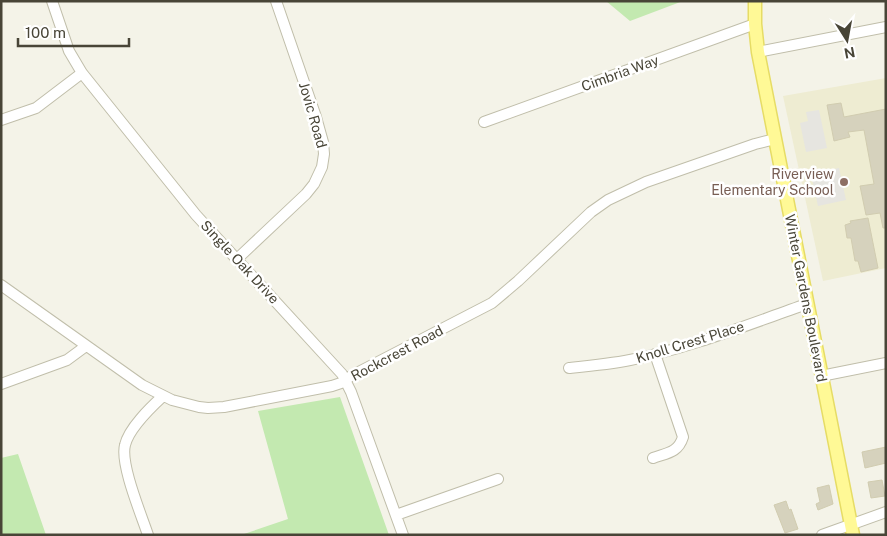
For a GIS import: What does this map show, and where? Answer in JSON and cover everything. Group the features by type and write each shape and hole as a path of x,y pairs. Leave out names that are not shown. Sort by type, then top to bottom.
{"main road":[{"name":"Winter Gardens Boulevard","path":"755,1 758,52 852,530"}],"street":[{"name":"Single Oak Drive","path":"52,1 69,51 82,73 185,202 320,348 346,380 403,535"},
{"name":"Jovic Road","path":"237,258 306,194 314,184 324,160 323,142 316,117 276,1"},
{"name":"Cimbria Way","path":"484,122 755,24"},
{"path":"758,52 886,27"},
{"path":"1,120 36,108 82,73"},
{"name":"Rockcrest Road","path":"1,285 142,385 163,396 198,407 224,407 340,384 492,302 518,281 591,212 608,200 646,182 755,144 775,139"},
{"name":"Knoll Crest Place","path":"569,368 629,360 654,354 808,304"},
{"path":"1,384 67,360 86,346"},
{"path":"653,458 680,446 683,437 654,354"},
{"path":"822,376 886,363"},
{"path":"148,535 123,459 125,445 129,436 148,410 163,396"},
{"path":"396,515 498,479"},
{"path":"822,535 852,530 886,512"}],"shaded area":[{"name":"Riverview Elementary School","path":"886,78 886,268 823,281 783,96"},
{"path":"819,110 827,148 806,152 800,123 808,121 806,112"},
{"path":"839,168 846,200 818,206 811,174"}],"green space":[{"path":"606,1 683,1 630,21"},
{"path":"340,397 389,535 241,535 288,519 258,411"},
{"path":"18,454 46,535 1,535 1,458"}],"building":[{"path":"841,103 844,117 886,109 886,228 883,228 880,213 866,215 860,186 874,184 864,130 848,132 850,137 834,141 827,105"},
{"path":"868,218 878,268 861,272 858,261 855,261 851,238 847,238 845,225 851,223 850,221"},
{"path":"886,447 886,463 865,468 862,452"},
{"path":"882,480 885,496 871,498 868,482"},
{"path":"829,485 833,504 818,510 816,504 820,502 817,488"},
{"path":"786,501 798,529 785,533 774,505"}],"place":[{"name":"Riverview Elementary School","path":"844,182"}]}
